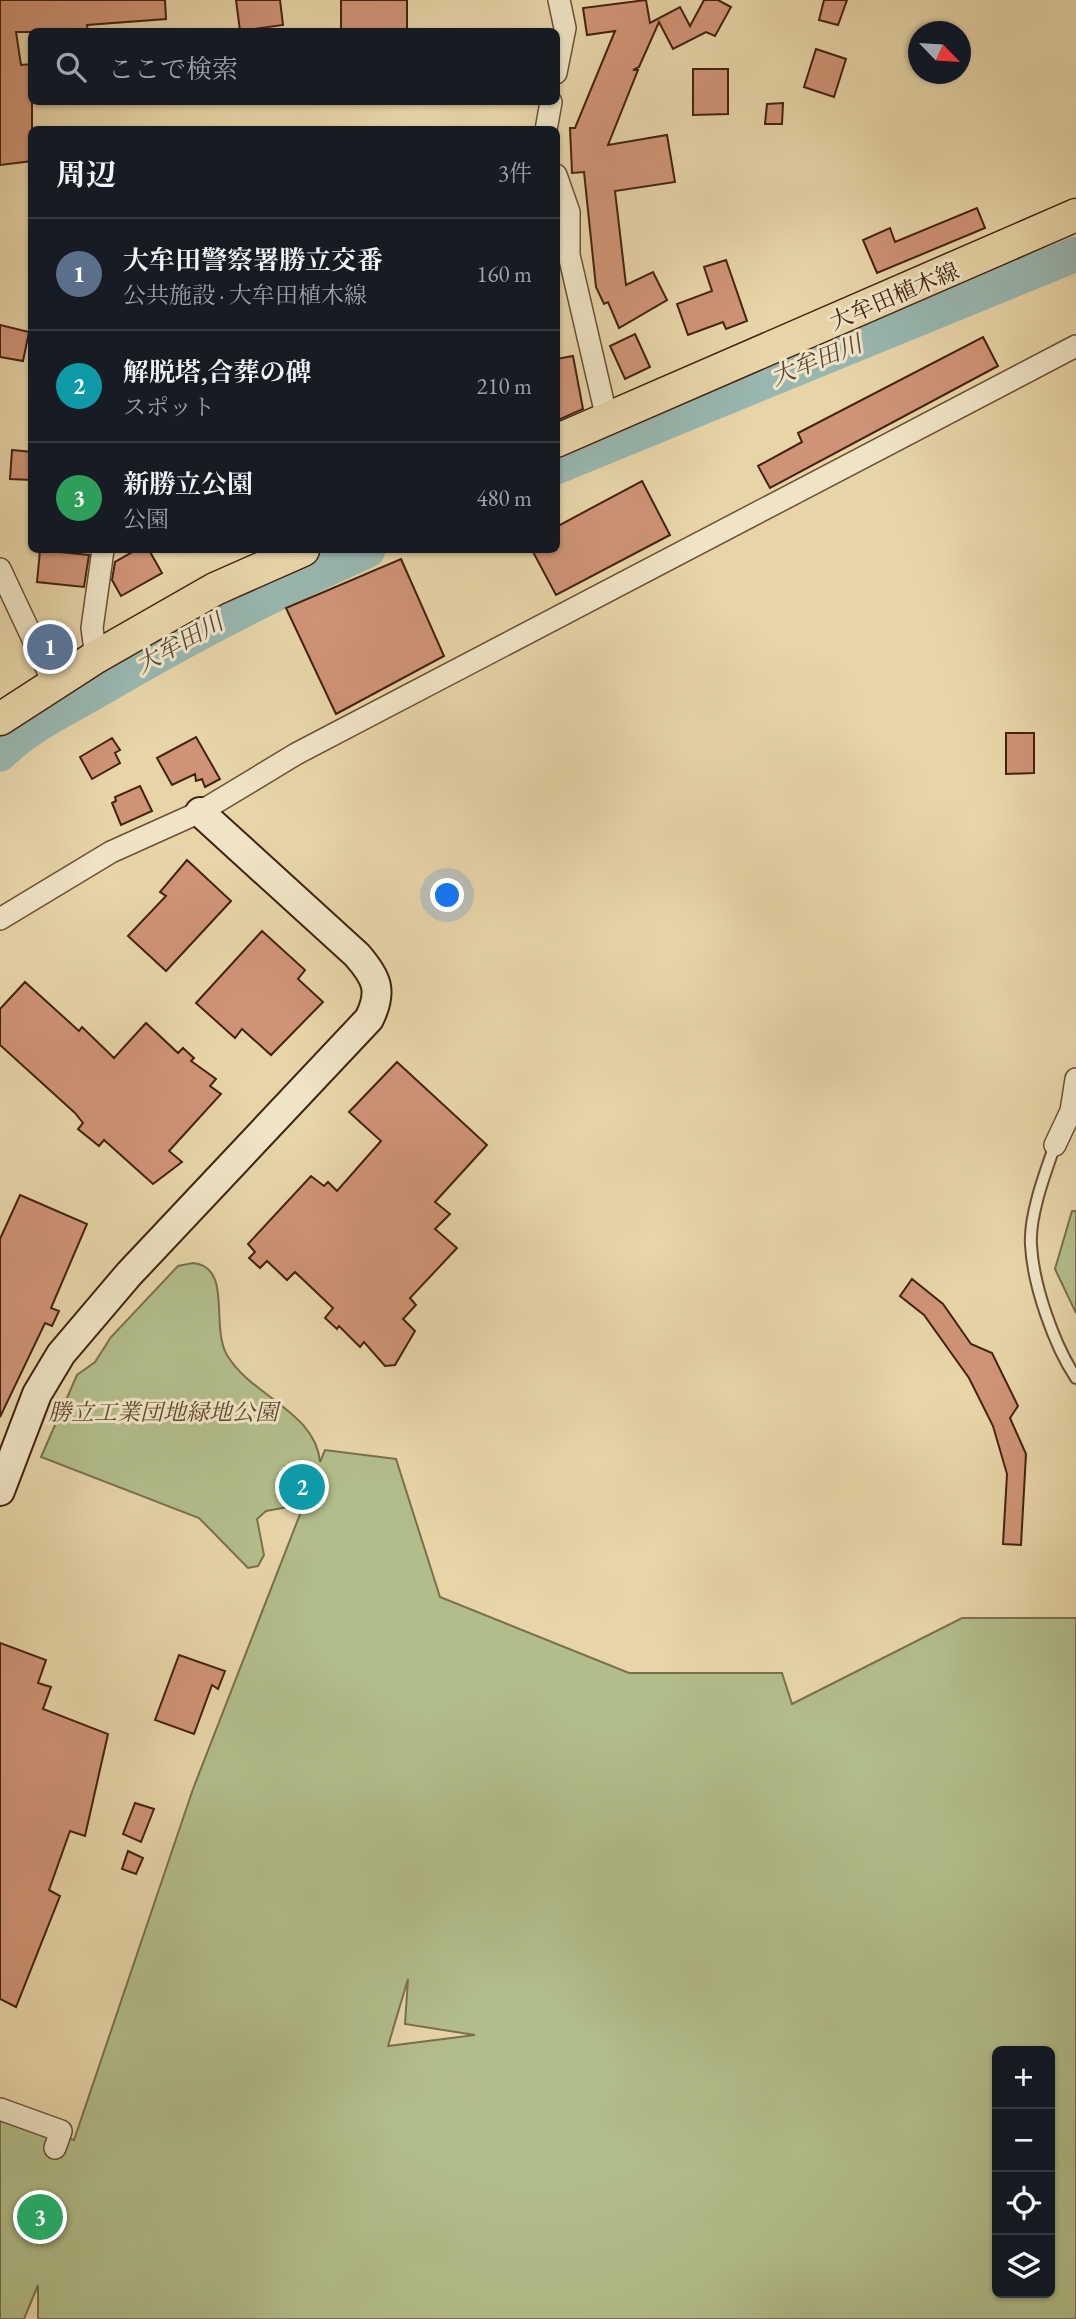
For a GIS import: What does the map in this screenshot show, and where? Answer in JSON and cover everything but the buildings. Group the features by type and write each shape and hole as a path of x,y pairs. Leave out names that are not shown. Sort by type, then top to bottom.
{"main road":[{"name":"大牟田植木線","path":"560,439 1076,215"},
{"path":"0,719 96,657 215,589 296,553"}],"street":[{"path":"559,0 565,28 560,53"},
{"path":"547,126 550,105"},
{"path":"560,186 569,212 569,255 607,419"},
{"path":"0,919 111,852 200,812 296,754 1076,346"},
{"path":"96,657 92,628 103,553"},
{"path":"0,569 54,684"},
{"path":"0,1491 37,1394 61,1354 129,1275 369,1019 376,1005 377,988 373,974 357,955 200,812"},
{"path":"1055,1145 1071,1111 1076,1079"},
{"path":"0,2109 61,2131 55,2148"}],"lane":[{"path":"1055,1145 1042,1181 1031,1244 1046,1313 1076,1378"}],"green space":[{"path":"1072,1211 1076,1211 1076,1313 1055,1269"},
{"name":"勝立工業団地緑地公園","path":"193,1263 205,1267 213,1275 217,1286 222,1343 227,1355 251,1382 307,1430 316,1445 320,1462 325,1450 396,1459 440,1597 629,1673 782,1673 792,1704 962,1618 1076,1618 1076,2319 38,2319 38,2285 24,2319 0,2319 0,2116 74,2140 193,1789 304,1504 266,1511 257,1519 264,1555 258,1566 248,1568 199,1518 41,1457 77,1375 95,1362 111,1337 178,1266","holes":["408,1979 405,2024 475,2035 388,2046"]}],"waterway":[{"name":"大牟田川","path":"560,465 1076,254"},
{"name":"大牟田川","path":"0,754 47,719 164,652 265,599 362,553"}],"place":[{"name":"大牟田警察署勝立交番","path":"50,647"},
{"name":"解脱塔,合葬の碑","path":"302,1487"},
{"name":"新勝立公園","path":"40,2217"}]}
